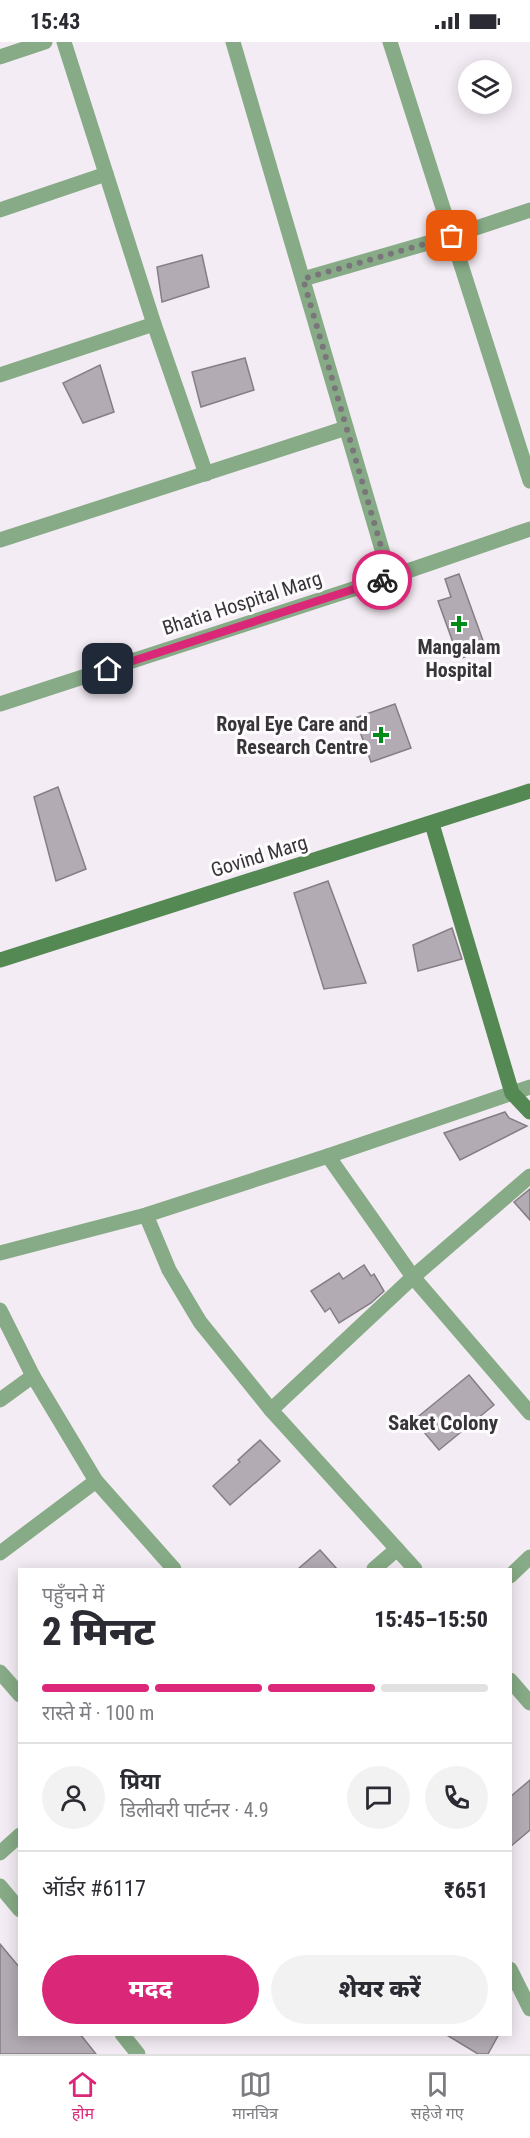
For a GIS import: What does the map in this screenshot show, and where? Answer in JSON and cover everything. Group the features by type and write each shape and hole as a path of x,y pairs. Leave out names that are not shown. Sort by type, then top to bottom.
{"street":[{"path":"0,57 45,42"},
{"path":"64,42 154,324 206,474"},
{"path":"232,42 390,577"},
{"path":"390,42 530,481"},
{"path":"0,210 106,174"},
{"path":"303,279 452,236 530,210"},
{"path":"0,375 154,324"},
{"path":"0,540 346,428"},
{"name":"Bhatia Hospital Marg","path":"0,704 530,529"},
{"name":"Govind Marg","path":"0,960 530,791"},
{"path":"432,824 512,1093 530,1112"},
{"path":"0,1253 146,1215 530,1087"},
{"path":"328,1156 413,1277 530,1413"},
{"path":"271,1410 413,1277 530,1176"},
{"path":"146,1215 169,1270 200,1322 271,1410 414,1568"},
{"path":"0,1310 33,1376 96,1481 173,1568"},
{"path":"0,1400 33,1376"},
{"path":"0,1552 96,1481"},
{"path":"375,1568 397,1549"},
{"path":"512,1574 530,1557"},
{"path":"0,1672 18,1693"},
{"path":"512,1682 530,1703"},
{"path":"0,1853 18,1837"},
{"path":"0,1886 18,1908"},
{"path":"512,1973 530,2009"},
{"path":"124,2036 138,2054"}],"building":[{"path":"202,255 209,287 162,302 157,267"},
{"path":"245,358 254,390 201,407 192,372"},
{"path":"100,365 114,412 83,423 63,383"},
{"path":"459,574 486,649 459,659 438,601 451,597 445,579"},
{"path":"395,704 411,748 371,762 355,718"},
{"path":"58,787 86,869 56,881 34,797"},
{"path":"328,881 366,983 324,989 294,893"},
{"path":"452,928 462,959 418,971 413,945"},
{"path":"505,1112 509,1118 527,1126 460,1160 444,1133"},
{"path":"530,1189 530,1220 514,1202"},
{"path":"364,1265 371,1276 374,1274 384,1291 371,1303 339,1323 330,1308 325,1312 311,1291 339,1273 343,1279"},
{"path":"469,1375 494,1405 439,1450 414,1420"},
{"path":"260,1440 280,1461 230,1505 213,1486"},
{"path":"320,1550 336,1568 299,1568"},
{"path":"530,1780 530,1830 512,1845 512,1795"},
{"path":"0,1944 18,1966 18,2036 82,2036 96,2054 0,2054"},
{"path":"448,2036 498,2036 488,2054 478,2054"}],"way so far":[{"path":"382,580 390,577 303,279 452,236"}],"place":[{"name":"Mangalam Hospital","path":"459,624"},
{"name":"Royal Eye Care and Research Centre","path":"381,735"}],"district":[{"name":"Saket Colony","path":"443,1423"}],"route":[{"path":"108,669 382,580"}]}
